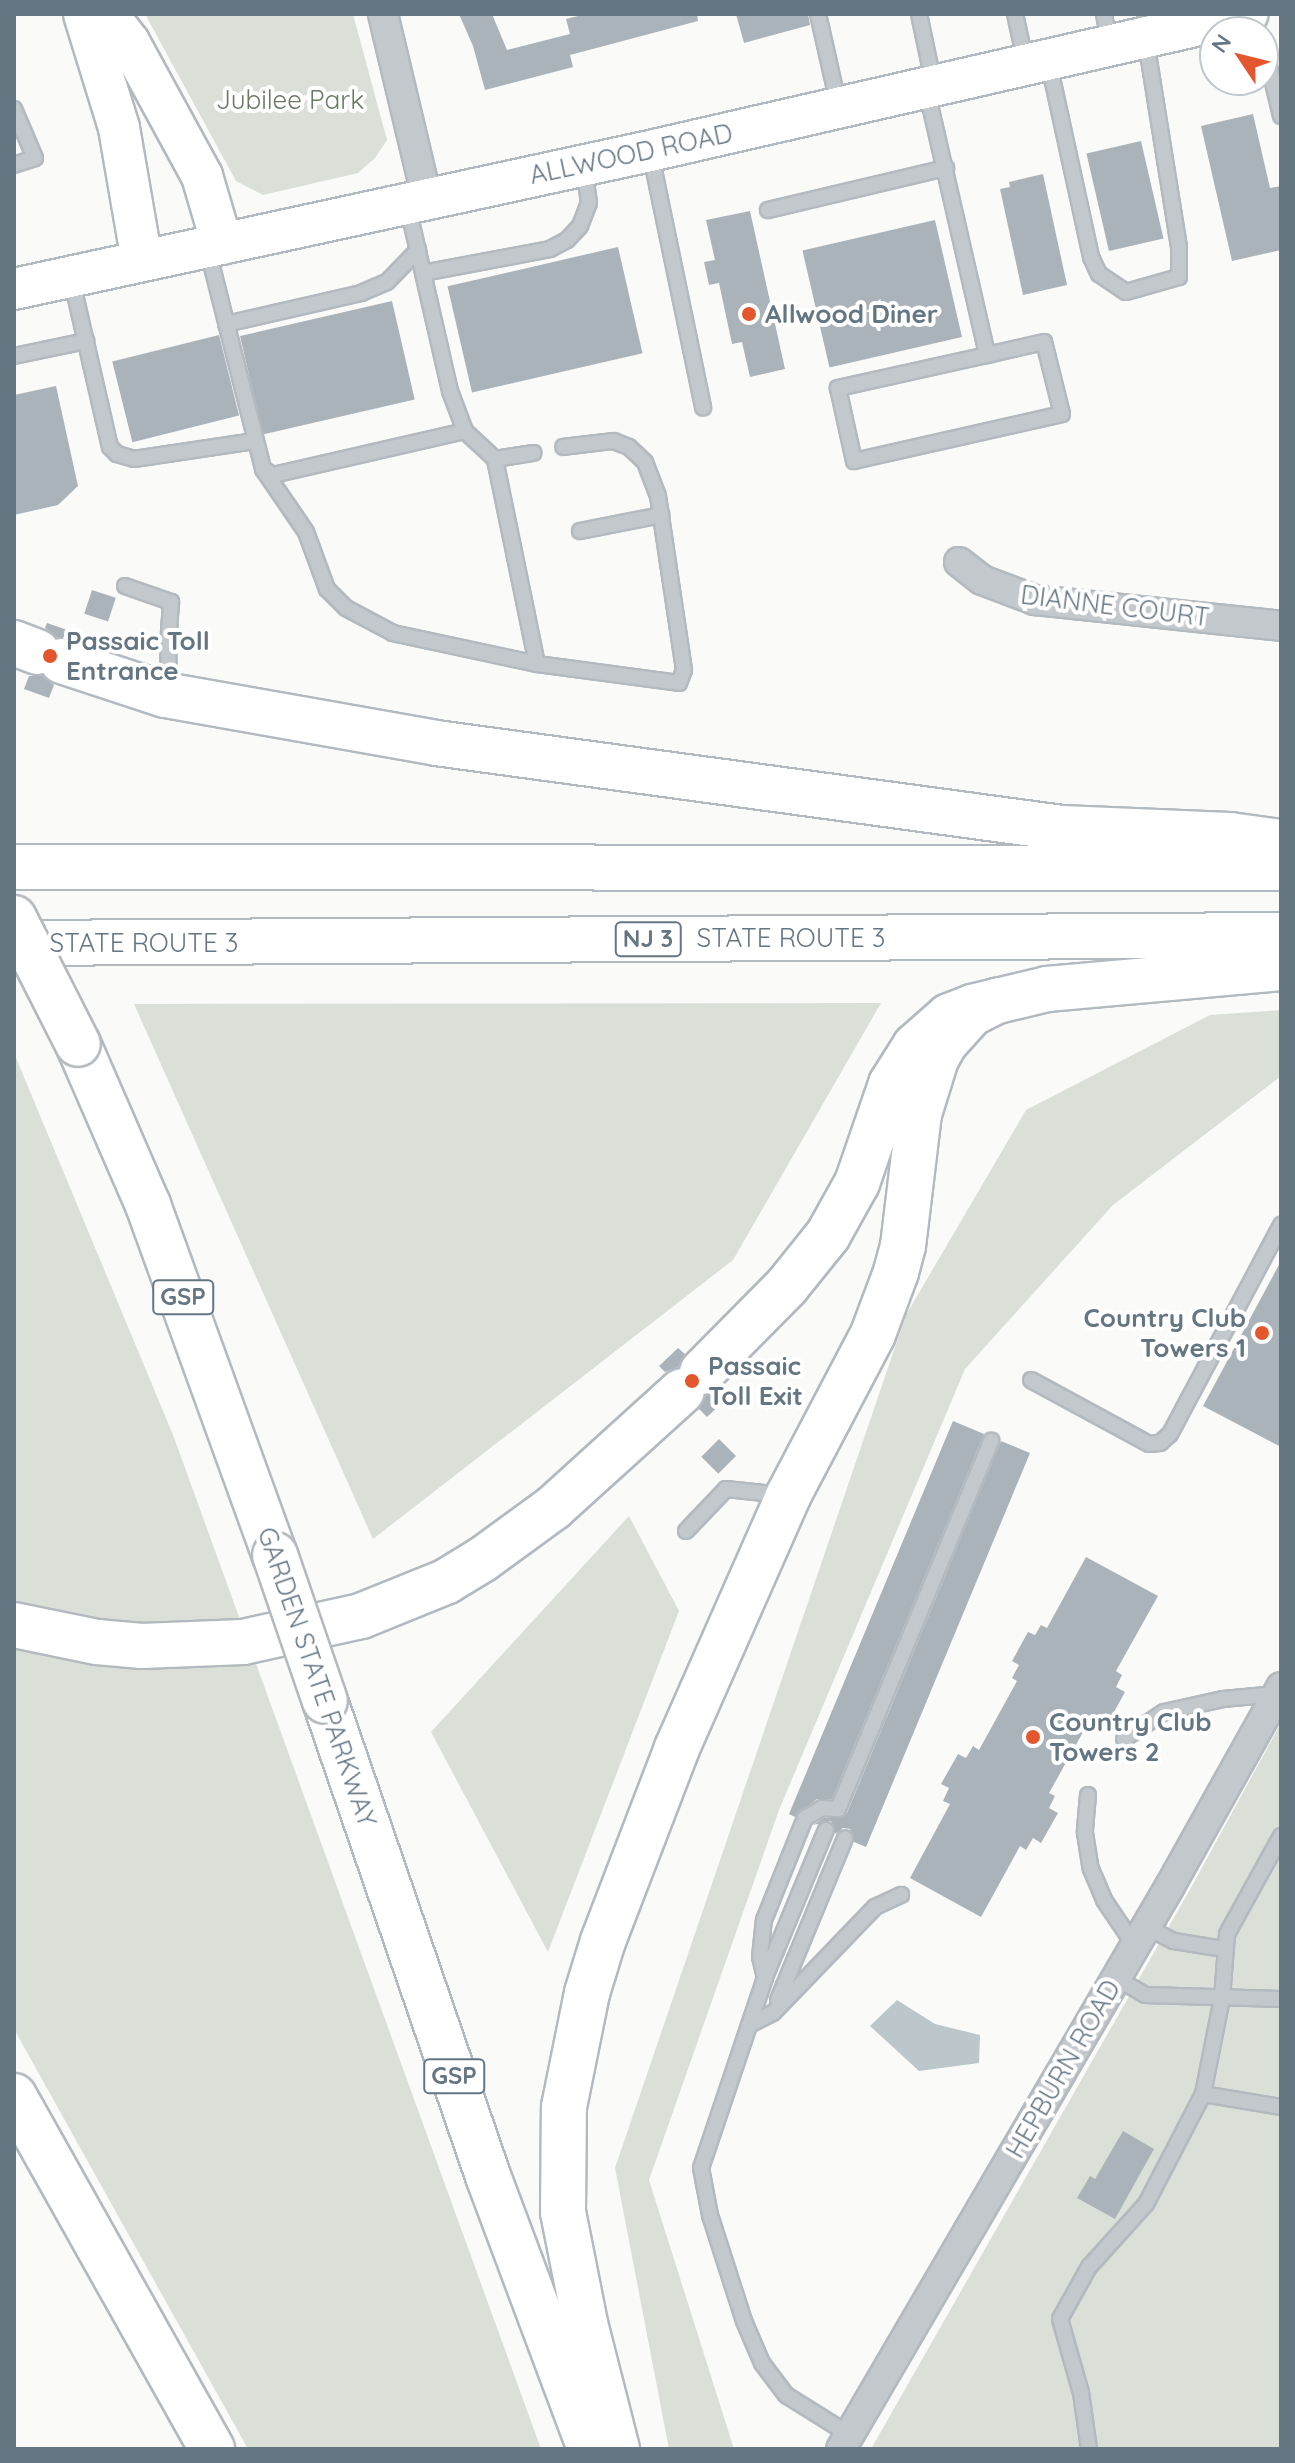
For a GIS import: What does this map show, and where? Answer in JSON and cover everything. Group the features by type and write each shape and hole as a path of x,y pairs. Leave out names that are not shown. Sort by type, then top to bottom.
{"highway":[{"path":"38,652 177,697 436,743 1062,828 1230,835 1281,842"},
{"path":"14,867 1281,868"},
{"name":"GARDEN STATE PARKWAY","path":"14,918 78,1044 165,1250 275,1555 488,2176 590,2449"},
{"name":"STATE ROUTE 3","path":"14,943 1281,935"},
{"path":"14,1625 97,1642 142,1646 243,1642 361,1616 447,1581 553,1508 692,1381 787,1286 828,1235 857,1183 891,1084 915,1046 949,1016 998,1000 1047,989 1281,968"},
{"path":"617,2449 585,2323 563,2212 562,2137 569,2079 603,1941 677,1748 788,1496 873,1334 903,1246 919,1114 936,1059 964,1020 998,1000"},
{"path":"14,2096 212,2449"}],"main road":[{"path":"84,14 119,128 142,261"},
{"path":"107,14 136,54 202,176 214,245"},
{"name":"ALLWOOD ROAD","path":"14,289 650,151 1037,62 1120,32 1199,24"}],"street":[{"path":"383,14 417,201"},
{"name":"DIANNE COURT","path":"959,562 982,580 1035,600 1281,626"},
{"name":"HEPBURN ROAD","path":"846,2442 1116,1978 1279,1690"}],"lane":[{"path":"818,14 839,107"},
{"path":"919,14 946,168 987,355"},
{"path":"1015,14 1037,62 1091,257 1099,274 1126,292 1179,277 1179,247 1120,32"},
{"path":"1276,96 1281,116"},
{"path":"14,109 35,158 14,165"},
{"path":"650,151 703,408"},
{"path":"423,273 550,249 567,240 580,226 589,203 583,165"},
{"path":"768,210 946,168"},
{"path":"417,201 418,250 450,391 465,431 495,459 537,664"},
{"path":"214,245 226,324 263,469 306,532 327,589 346,608 393,633 537,664 679,683 684,670 661,515 658,496 645,462 629,447 613,441 563,447"},
{"path":"226,324 361,293 387,282 418,250"},
{"path":"71,277 110,447 124,458 255,441"},
{"path":"14,356 86,341"},
{"path":"1044,342 1062,414 854,461 838,388 987,355 1044,342"},
{"path":"263,469 273,475 465,431"},
{"path":"495,459 534,453"},
{"path":"580,531 661,515"},
{"path":"125,586 171,602 169,673 177,697"},
{"path":"1031,1380 1149,1444 1160,1443 1170,1434 1281,1225"},
{"path":"765,1978 760,1957 764,1920 805,1818 822,1808 838,1809 991,1441"},
{"path":"686,1531 726,1489 788,1496"},
{"path":"1124,1739 1164,1712 1279,1690"},
{"path":"1088,1795 1085,1833 1091,1869 1104,1900 1140,1936 1224,1949"},
{"path":"826,1830 765,1978 701,2168 703,2190 740,2308 762,2363 786,2395 846,2442"},
{"path":"1089,2449 1081,2393 1060,2319 1089,2267 1146,2204 1203,2094 1216,2015 1222,1998 1227,1934 1281,1836"},
{"path":"773,2013 845,1838"},
{"path":"749,2025 773,2013 875,1907 901,1895"},
{"path":"1116,1978 1145,1995 1281,1999"},
{"path":"1203,2094 1281,2107"}],"green space":[{"name":"Jubilee Park","path":"145,14 353,14 387,140 375,158 358,173 263,195 236,181"},
{"path":"881,1003 733,1260 373,1539 134,1004"},
{"path":"1281,1010 1281,1076 1113,1205 965,1369 779,1810 649,2180 734,2449 669,2449 615,2168 906,1315 1026,1110 1210,1015"},
{"path":"14,1053 173,1435 541,2449 248,2449 14,2029"},
{"path":"629,1516 679,1611 548,1952 431,1732"},
{"path":"1281,1723 1281,2449 871,2449 1193,1884"}],"shaded area":[{"path":"897,2000 935,2024 980,2035 979,2063 919,2071 870,2026"}],"building":[{"path":"459,14 492,14 507,50 570,34 566,19 586,14 697,14 698,21 570,55 573,67 485,90 473,46"},
{"path":"736,14 808,14 810,25 744,43"},
{"path":"1253,114 1270,188 1281,186 1281,250 1232,261 1201,126"},
{"path":"1141,141 1163,238 1109,251 1086,154"},
{"path":"1043,174 1067,285 1023,295 1000,189 1010,187 1009,182"},
{"name":"Allwood Diner","path":"750,211 785,369 750,377 742,342 732,344 719,283 709,285 704,262 715,260 706,220"},
{"path":"935,220 962,337 829,368 802,251"},
{"path":"618,247 643,353 472,393 447,286"},
{"path":"392,301 415,399 263,435 240,336"},
{"path":"219,335 239,416 132,442 112,362"},
{"path":"56,386 78,486 58,505 14,515 14,395"},
{"path":"92,590 116,598 108,622 84,614"},
{"path":"47,623 73,632 71,638 57,637 45,628"},
{"path":"29,676 42,676 54,685 49,698 24,689"},
{"name":"Country Club Towers 1","path":"1281,1261 1281,1447 1203,1406"},
{"path":"678,1348 685,1354 678,1367 665,1372 659,1366"},
{"path":"719,1390 726,1399 707,1417 699,1409 706,1396"},
{"path":"953,1421 984,1434 832,1799 817,1799 795,1817 789,1814"},
{"path":"719,1439 736,1456 718,1474 701,1457"},
{"path":"1001,1441 1030,1453 866,1847 854,1842 850,1829 843,1828 835,1834 831,1821 813,1825 824,1818 842,1818 847,1813"},
{"name":"Country Club Towers 2","path":"1086,1557 1158,1596 1116,1671 1122,1675 1116,1687 1125,1692 1108,1723 1099,1717 1093,1728 1087,1725 1049,1793 1055,1796 1049,1808 1058,1813 1041,1843 1033,1838 1026,1850 1020,1846 981,1917 910,1878 950,1804 943,1801 949,1788 941,1784 958,1754 966,1758 973,1746 979,1750 1017,1681 1012,1678 1019,1665 1012,1661 1028,1632 1035,1635 1041,1625 1047,1628"},
{"path":"1123,2131 1154,2149 1115,2219 1077,2198 1090,2176 1095,2179"}],"place":[{"name":"Allwood Diner","path":"749,314"},
{"name":"Passaic Toll Entrance","path":"50,656"},
{"name":"Country Club Towers 1","path":"1262,1333"},
{"name":"Passaic Toll Exit","path":"692,1381"},
{"name":"Country Club Towers 2","path":"1033,1737"}]}
